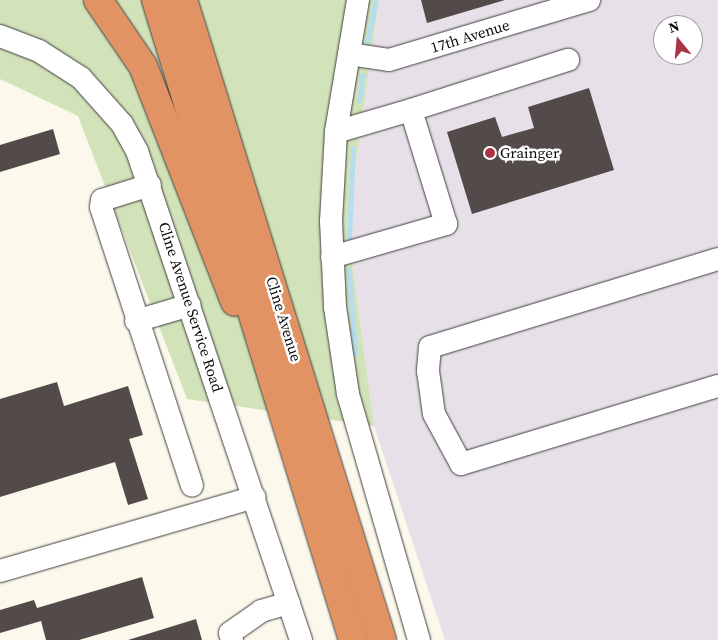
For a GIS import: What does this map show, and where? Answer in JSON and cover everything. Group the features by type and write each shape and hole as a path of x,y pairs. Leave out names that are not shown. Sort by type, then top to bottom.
{"highway":[{"path":"98,0 143,66 221,271 283,408"},
{"name":"Cline Avenue","path":"156,0 353,640"},
{"name":"Cline Avenue","path":"183,0 287,328 382,640"},
{"path":"203,0 287,328"}],"street":[{"path":"358,0 336,132 332,257 348,394 419,640"},
{"name":"17th Avenue","path":"349,54 389,60 589,0"},
{"name":"Cline Avenue Service Road","path":"0,36 52,59 100,96 122,124 150,184 301,640"},
{"path":"336,132 568,60"},
{"path":"332,257 446,224 411,110"},
{"path":"150,184 102,200 101,207 136,321 192,486"},
{"path":"718,259 430,347 428,371 434,414 461,464 718,386"},
{"path":"136,321 190,305"},
{"path":"0,571 254,497"},
{"path":"232,640 230,633 261,611 289,603"}],"shaded area":[{"path":"379,0 718,0 718,640 445,640 374,426 347,224"}],"green space":[{"path":"0,0 379,0 347,224 374,426 187,399 78,116 0,79"}],"building":[{"path":"421,0 505,0 427,23"},
{"path":"589,88 614,170 472,214 447,132 495,117 502,137 534,128 528,107"},
{"path":"53,129 60,154 0,172 0,145"},
{"path":"57,382 64,406 128,386 143,435 129,439 148,499 128,505 115,462 0,497 0,399"},
{"path":"142,577 154,618 79,640 46,640 41,621 0,633 0,610 34,600 37,608"},
{"path":"196,619 202,640 128,640"}],"waterway":[{"path":"367,43 376,0"},
{"path":"359,101 362,76"},
{"path":"349,238 353,149"},
{"path":"349,270 356,353"}],"place":[{"name":"Grainger","path":"490,153"}]}
